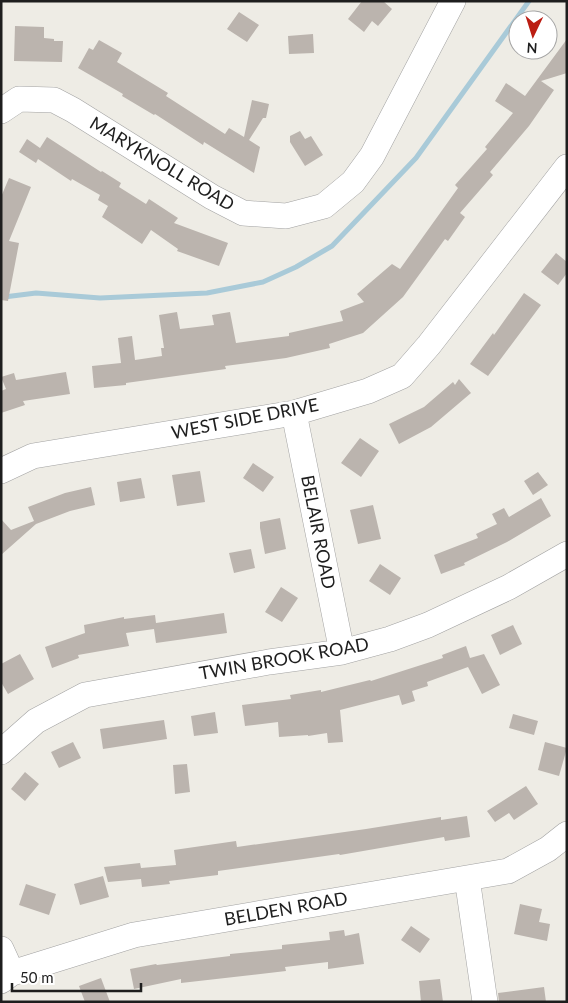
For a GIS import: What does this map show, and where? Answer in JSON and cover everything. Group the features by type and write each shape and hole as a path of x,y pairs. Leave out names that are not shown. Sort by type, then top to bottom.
{"street":[{"name":"MARYKNOLL ROAD","path":"1,111 19,99 54,100 212,197 243,213 286,216 324,206 353,182 372,156 453,1"},
{"name":"WEST SIDE DRIVE","path":"1,471 33,456 294,413 368,391 402,376 429,345 567,167"},
{"name":"BELAIR ROAD","path":"294,413 342,652"},
{"name":"TWIN BROOK ROAD","path":"1,752 36,721 85,695 270,662 342,652 390,639 428,625 509,587 567,554"},
{"name":"BELDEN ROAD","path":"6,977 134,934 508,871 548,849 567,834"},
{"path":"467,878 484,1002"},
{"path":"1,949 6,977"}],"building":[{"path":"362,1 383,1 392,9 378,26 372,21 364,32 348,19"},
{"path":"239,12 259,25 247,42 227,29"},
{"path":"15,26 44,27 44,38 63,41 62,62 14,61"},
{"path":"313,34 314,53 289,54 288,36"},
{"path":"567,39 567,73 541,81 554,90 529,126 490,172 493,175 460,213 465,217 448,241 445,239 403,297 363,333 329,344 330,348 286,358 225,366 226,369 126,383 126,385 94,388 92,366 121,363 118,338 132,336 135,360 162,356 161,348 164,348 159,315 177,312 180,329 214,325 212,315 230,312 236,343 289,336 289,333 343,321 340,311 364,302 357,294 392,264 400,269 458,188 455,185 487,149 485,147 513,113 495,101 506,83 525,96 552,60 558,60 558,51"},
{"path":"99,40 122,53 117,62 168,93 166,96 225,134 229,128 244,137 252,100 269,104 266,118 263,118 249,140 260,147 254,173 204,142 203,145 78,68 89,48 93,50"},
{"path":"300,131 305,139 311,136 323,155 305,166 290,142 290,136"},
{"path":"47,137 121,183 119,187 146,204 149,199 178,218 174,223 228,243 219,266 177,251 178,249 151,230 142,244 102,217 108,206 98,200 100,195 72,179 71,181 38,159 36,163 19,152 27,139 40,148"},
{"path":"9,178 31,187 9,241 19,243 8,301 1,300 1,197"},
{"path":"556,253 567,262 567,273 558,285 541,272"},
{"path":"524,293 541,305 488,376 470,364 493,333 494,335"},
{"path":"66,372 70,394 23,401 25,405 1,413 1,391 6,389 1,377 14,373 16,380"},
{"path":"459,379 471,393 431,427 399,444 389,424 424,407 453,382 455,385"},
{"path":"360,438 379,451 361,477 341,463"},
{"path":"253,463 274,477 263,492 243,478"},
{"path":"200,471 205,502 177,506 172,475"},
{"path":"538,472 548,485 533,495 524,481"},
{"path":"141,478 145,498 120,502 117,482"},
{"path":"91,487 95,505 70,511 36,524 1,555 1,519 11,530 34,521 28,507 65,493"},
{"path":"541,498 551,516 507,542 464,563 465,565 441,574 434,555 478,538 476,534 497,524 492,514 504,508 509,517"},
{"path":"373,505 381,539 358,544 350,510"},
{"path":"280,518 286,549 265,554 260,522"},
{"path":"251,549 255,568 234,573 229,553"},
{"path":"380,564 401,578 390,595 369,581"},
{"path":"281,587 298,598 282,622 265,612"},
{"path":"224,613 227,633 156,643 154,629 126,633 129,646 78,655 79,658 52,668 45,647 85,633 84,625 124,617 124,619 155,615 156,623"},
{"path":"513,625 522,644 500,655 491,635"},
{"path":"466,646 470,658 484,654 500,685 482,694 468,667 427,682 428,686 412,691 415,701 402,705 399,695 340,710 343,742 328,743 327,733 279,737 278,722 245,726 242,705 291,699 290,695 321,690 321,692 371,681 443,658 442,655"},
{"path":"20,654 34,679 8,694 1,682 1,664"},
{"path":"215,712 218,733 194,736 191,716"},
{"path":"513,714 538,721 534,735 509,728"},
{"path":"164,720 167,739 103,749 100,729"},
{"path":"73,742 81,758 59,768 51,752"},
{"path":"545,742 567,748 559,776 538,770"},
{"path":"187,764 190,792 175,794 173,765"},
{"path":"25,772 39,784 25,801 11,789"},
{"path":"526,786 538,804 514,820 509,813 495,822 487,811"},
{"path":"467,816 470,837 445,841 444,837 340,855 218,871 218,875 169,881 170,884 142,887 141,879 108,882 104,867 140,863 141,868 176,865 174,850 236,841 237,847 441,817 441,820"},
{"path":"103,876 109,897 80,905 74,884"},
{"path":"26,884 56,894 49,915 19,905"},
{"path":"520,904 542,909 539,922 550,924 547,941 514,934"},
{"path":"411,926 430,939 420,953 401,940"},
{"path":"344,930 345,936 359,933 364,964 328,969 328,962 285,967 286,971 181,983 181,979 134,989 130,969 156,964 230,956 230,954 282,949 282,945 330,940 329,932"},
{"path":"101,978 110,1002 85,1002 79,986"},
{"path":"440,979 443,1002 421,1002 419,981"},
{"path":"544,987 546,1002 499,1002 498,993"}],"waterway":[{"path":"4,297 36,293 100,298 207,293 263,282 296,267 332,246 416,158 529,1"}]}
